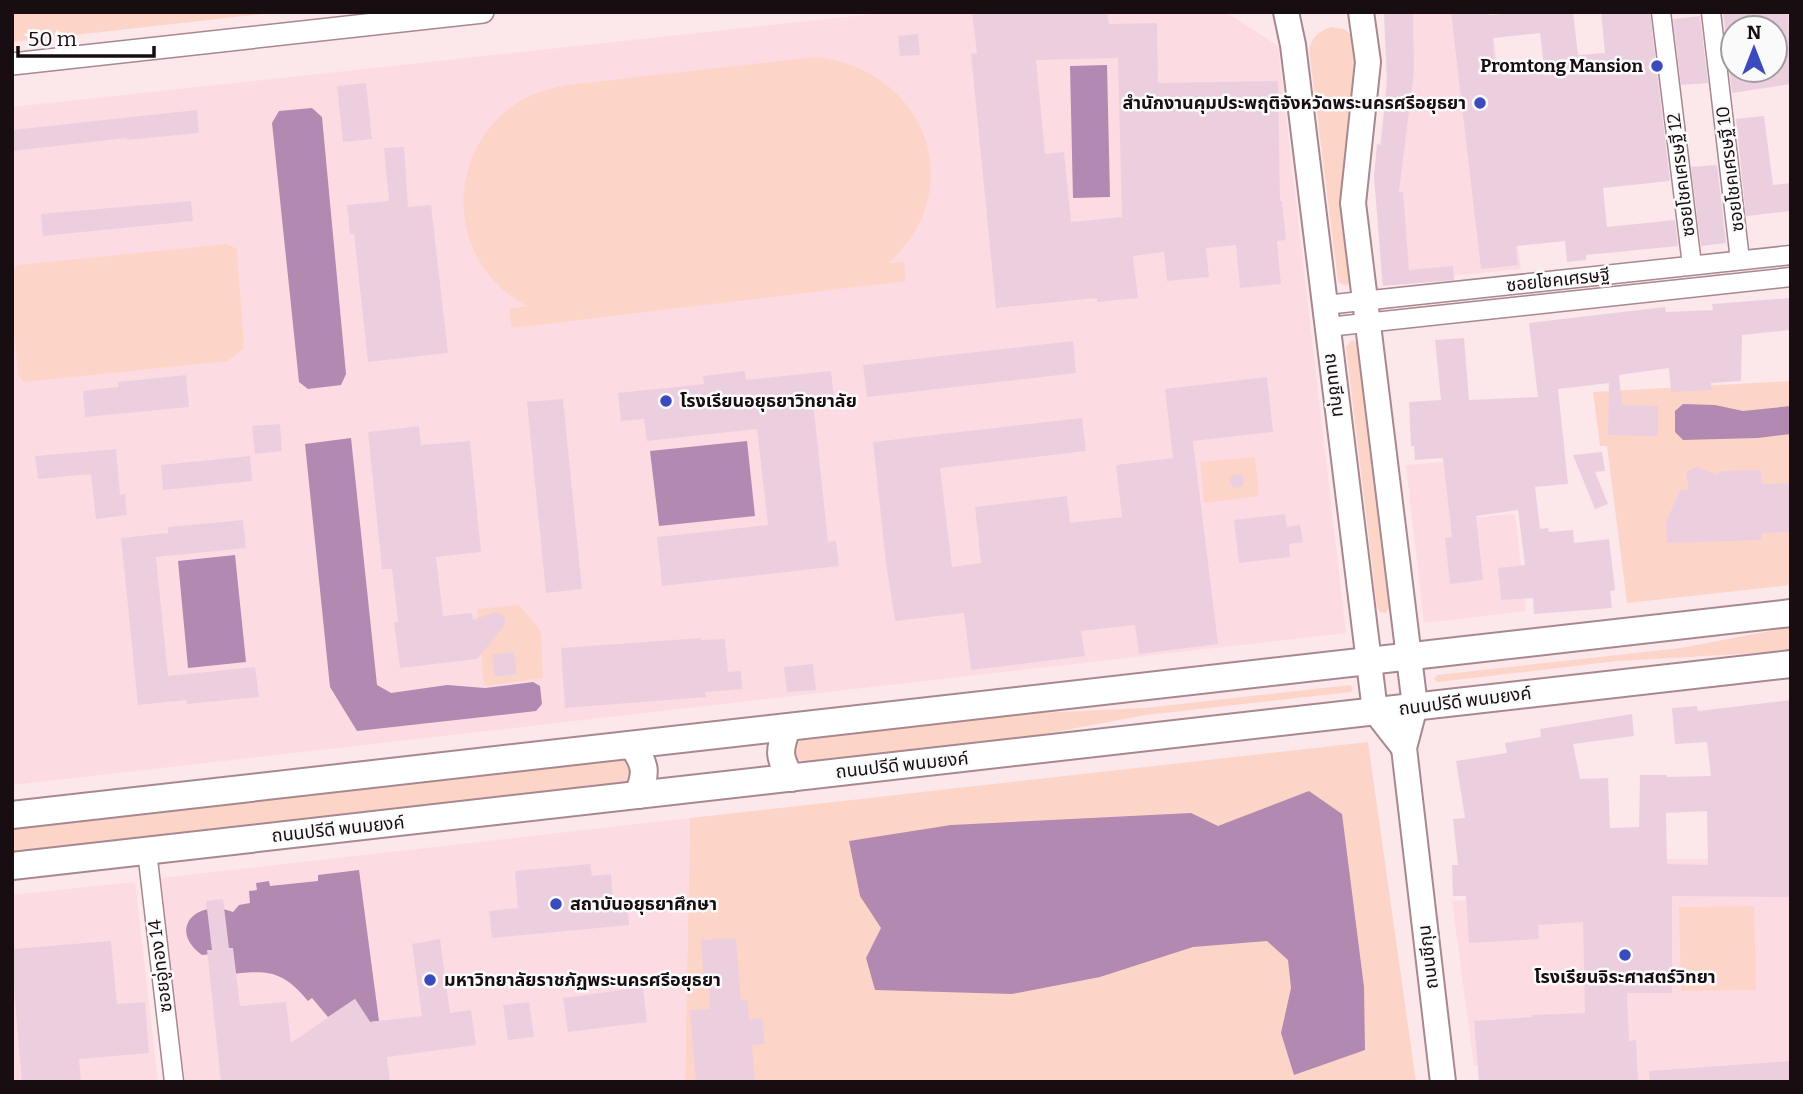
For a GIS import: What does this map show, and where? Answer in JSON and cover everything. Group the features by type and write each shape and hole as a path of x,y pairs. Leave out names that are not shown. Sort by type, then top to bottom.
{"main road":[{"name":"ถนนชีกุน","path":"1286,12 1293,45 1376,711 1404,748"},
{"name":"ถนนชีกุน","path":"1361,12 1368,62 1353,203 1415,706 1404,748 1443,1082"},
{"path":"12,815 1791,613"},
{"name":"ถนนปรีดี พนมยงค์","path":"12,866 1791,664"},
{"path":"787,727 780,746 782,763 791,778"},
{"path":"632,745 643,761 645,778 638,795"}],"street":[{"path":"12,64 483,12"},
{"name":"ซอยโชคเศรษฐี 12","path":"1661,12 1692,265"},
{"name":"ซอยโชคเศรษฐี 10","path":"1711,12 1740,260"},
{"name":"ซอยโชคเศรษฐี","path":"1326,316 1692,265 1791,255"},
{"name":"ซอยโชคเศรษฐี","path":"1366,311 1791,277"},
{"name":"ซอยอู่ทอง 14","path":"147,851 174,1082"}],"shaded area":[{"path":"12,12 281,12 12,42"},
{"name":"โรงเรียนอยุธยาวิทยาลัย","path":"892,12 1226,12 1278,46 1346,633 12,785 12,107"},
{"path":"1384,12 1491,12 1521,269 1382,283 1375,186 1387,76"},
{"path":"1331,27 1344,29 1352,36 1358,64 1351,280 1346,286 1338,282 1309,49 1317,35"},
{"path":"816,57 845,63 871,75 894,91 912,112 924,135 930,162 930,190 918,226 889,263 904,262 906,281 512,328 509,309 527,306 500,287 480,263 469,239 464,214 464,189 470,164 480,141 496,120 529,97 567,85"},
{"path":"1107,65 1110,197 1073,198 1070,66"},
{"path":"312,108 322,117 346,374 341,385 308,389 299,382 272,123 279,111"},
{"path":"227,244 237,249 244,348 228,361 24,382 18,375 12,300 12,285 17,265"},
{"path":"1352,340 1360,345 1391,604 1386,613 1380,612 1377,607 1346,347"},
{"path":"1791,381 1791,585 1627,603 1607,446 1600,446 1593,392"},
{"path":"1683,404 1715,405 1743,411 1791,406 1791,434 1758,438 1683,440 1675,432 1675,411"},
{"path":"351,438 377,685 391,693 447,685 485,688 533,682 540,686 542,704 536,711 357,731 330,687 305,444"},
{"path":"747,441 755,516 659,526 650,451"},
{"path":"1255,457 1259,496 1204,503 1200,462"},
{"path":"1465,460 1472,518 1515,514 1526,611 1424,623 1406,465"},
{"path":"235,555 246,662 188,668 178,561"},
{"path":"519,605 541,631 543,678 484,686 477,609"},
{"path":"1791,627 1791,651 1617,661 1438,682 1434,679 1437,675 1681,648"},
{"path":"1350,685 1353,688 1351,692 1146,715 1017,739 808,763 794,755 795,743 805,738 1015,714 1145,708"},
{"path":"1368,742 1416,1082 685,1082 690,818"},
{"path":"623,758 634,762 632,782 626,784 12,854 12,828"},
{"path":"1309,791 1342,814 1364,987 1365,1050 1294,1075 1281,1033 1291,988 1288,960 1267,941 1193,947 1100,977 1012,994 875,990 866,958 881,928 860,896 849,841 951,825 1191,813 1218,826"},
{"name":"มหาวิทยาลัยราชภัฏพระนครศรีอยุธยา","path":"690,818 685,1082 185,1082 161,878"},
{"name":"โรงเรียนจิระศาสตร์วิทยา","path":"1582,859 1791,859 1791,1082 1567,1082 1564,1059 1474,1066 1452,901 1581,892"},
{"path":"359,870 379,1021 370,1022 355,999 328,1017 312,998 308,1001 283,978 256,972 232,974 230,952 202,955 187,936 190,919 198,913 208,909 233,912 239,905 250,903 249,891 257,890 256,883 269,881 270,886 318,881 318,875"},
{"path":"135,882 158,1082 12,1082 12,895"},
{"path":"1754,906 1756,990 1681,991 1679,907"}],"building":[{"path":"972,12 1107,12 1109,24 1157,23 1158,83 1278,81 1280,201 1286,240 1277,241 1281,284 1240,288 1236,245 1206,248 1209,277 1167,281 1164,252 1133,256 1138,298 1097,302 1097,298 996,308 971,54 977,53","holes":["1118,58 1122,217 1071,222 1064,152 1045,154 1036,60"]},
{"path":"1384,12 1413,12 1414,72 1399,192 1403,192 1409,270 1453,266 1454,280 1383,286 1374,176 1377,144 1381,145 1387,84"},
{"path":"1451,12 1488,12 1489,15 1573,12 1578,55 1605,53 1601,12 1650,12 1670,181 1603,188 1607,227 1675,220 1678,246 1586,255 1586,260 1567,262 1565,241 1516,246 1518,265 1481,269","holes":["1540,33 1544,66 1495,71 1493,38"]},
{"path":"1723,12 1788,12 1788,14"},
{"path":"1700,16 1708,83 1681,85 1673,19"},
{"path":"918,34 920,55 900,56 898,36"},
{"path":"1789,36 1791,84 1732,93 1731,84 1789,84"},
{"path":"366,83 372,139 343,142 337,86"},
{"path":"197,110 199,133 12,151 12,130"},
{"path":"1764,116 1773,185 1791,183 1791,211 1746,216 1736,119"},
{"path":"404,147 408,207 431,205 448,353 368,362 354,234 350,234 347,205 389,201 384,148"},
{"path":"1717,165 1726,243 1701,246 1691,167"},
{"path":"191,201 193,221 43,236 41,214"},
{"path":"1791,298 1791,330 1742,335 1741,381 1711,383 1712,390 1671,392 1669,368 1619,375 1622,405 1658,406 1658,436 1608,435 1609,383 1558,389 1568,484 1535,487 1540,529 1548,528 1549,532 1573,530 1574,543 1609,539 1615,590 1610,591 1612,608 1534,614 1533,598 1501,600 1498,568 1525,565 1518,510 1476,516 1483,580 1450,584 1445,538 1452,537 1443,458 1415,460 1414,446 1411,446 1409,402 1441,400 1435,340 1464,338 1469,400 1538,397 1529,323 1665,307 1666,312 1713,310 1712,304"},
{"path":"1073,341 1076,373 867,397 863,365"},
{"path":"745,371 746,380 831,371 834,399 813,401 828,542 836,541 839,566 662,586 657,537 768,525 757,429 647,441 644,419 621,421 618,393 704,384 703,376"},
{"path":"186,375 189,407 85,417 83,391 118,387 118,382"},
{"path":"1267,377 1273,432 1193,441 1218,644 1139,654 1135,625 1081,631 1085,656 971,670 964,613 895,621 873,442 1082,418 1086,451 940,468 952,567 981,563 975,507 1067,496 1070,523 1122,517 1116,465 1173,458 1165,389"},
{"path":"563,399 582,589 546,593 527,402"},
{"path":"280,424 282,451 255,454 252,426"},
{"path":"419,426 421,445 470,441 481,552 436,557 443,616 472,613 473,620 495,612 504,616 505,625 477,659 400,668 394,622 398,622 392,569 382,569 368,432"},
{"path":"116,449 120,495 125,494 127,515 96,519 91,474 38,479 35,456"},
{"path":"1602,452 1605,471 1595,472 1608,504 1595,509 1573,455"},
{"path":"250,456 252,481 163,490 161,465"},
{"path":"1696,467 1719,475 1719,471 1761,470 1761,484 1791,483 1791,532 1762,533 1762,540 1667,543 1666,522 1680,490 1689,490 1686,475 1688,471"},
{"path":"1234,474 1240,474 1244,481 1240,488 1234,488 1230,484 1230,478"},
{"path":"1285,514 1287,527 1300,525 1303,542 1289,544 1290,557 1239,563 1234,520"},
{"path":"243,520 246,548 156,557 168,676 255,667 259,697 187,704 187,700 138,705 121,538 168,533 168,527"},
{"path":"701,638 725,639 728,672 741,671 742,689 705,692 706,697 565,708 561,648"},
{"path":"514,652 517,674 495,677 492,655"},
{"path":"813,664 816,690 787,692 784,667"},
{"path":"1791,700 1791,897 1672,896 1672,993 1627,993 1629,1041 1636,1040 1638,1082 1479,1082 1474,1021 1585,1013 1583,922 1538,925 1539,939 1469,943 1466,896 1453,896 1452,865 1458,865 1453,819 1465,818 1456,761 1507,753 1505,743 1541,737 1540,729 1632,714 1634,736 1573,744 1580,779 1608,778 1610,828 1639,827 1640,775 1711,776 1707,742 1675,744 1672,708 1697,706 1698,711","holes":["1707,811 1708,865 1667,864 1666,813"]},
{"name":"สถาบันอยุธยาศึกษา","path":"590,864 592,876 611,874 614,910 628,908 629,925 492,938 489,911 518,908 515,871"},
{"path":"223,899 229,948 233,948 240,1006 286,1002 291,1043 355,999 370,1022 422,1016 412,944 440,939 450,1013 471,1010 476,1045 387,1057 390,1082 221,1082 207,950 212,950 206,901"},
{"path":"736,938 741,1001 748,1000 749,1020 762,1018 765,1044 752,1045 755,1082 696,1082 690,1010 710,1009 708,981 704,981 701,940"},
{"path":"111,941 117,1004 145,1002 149,1053 79,1059 81,1082 22,1082 12,988 12,949"},
{"path":"643,987 647,1022 568,1032 563,998"},
{"path":"529,1002 534,1037 508,1040 503,1005"},
{"path":"1791,1061 1791,1082 1650,1082 1649,1071"}],"place":[{"name":"Promtong Mansion","path":"1657,66"},
{"name":"สำนักงานคุมประพฤติจังหวัดพระนครศรีอยุธยา","path":"1480,103"},
{"name":"โรงเรียนอยุธยาวิทยาลัย","path":"666,401"},
{"name":"สถาบันอยุธยาศึกษา","path":"556,904"},
{"name":"โรงเรียนจิระศาสตร์วิทยา","path":"1625,955"},
{"name":"มหาวิทยาลัยราชภัฏพระนครศรีอยุธยา","path":"430,980"}]}
